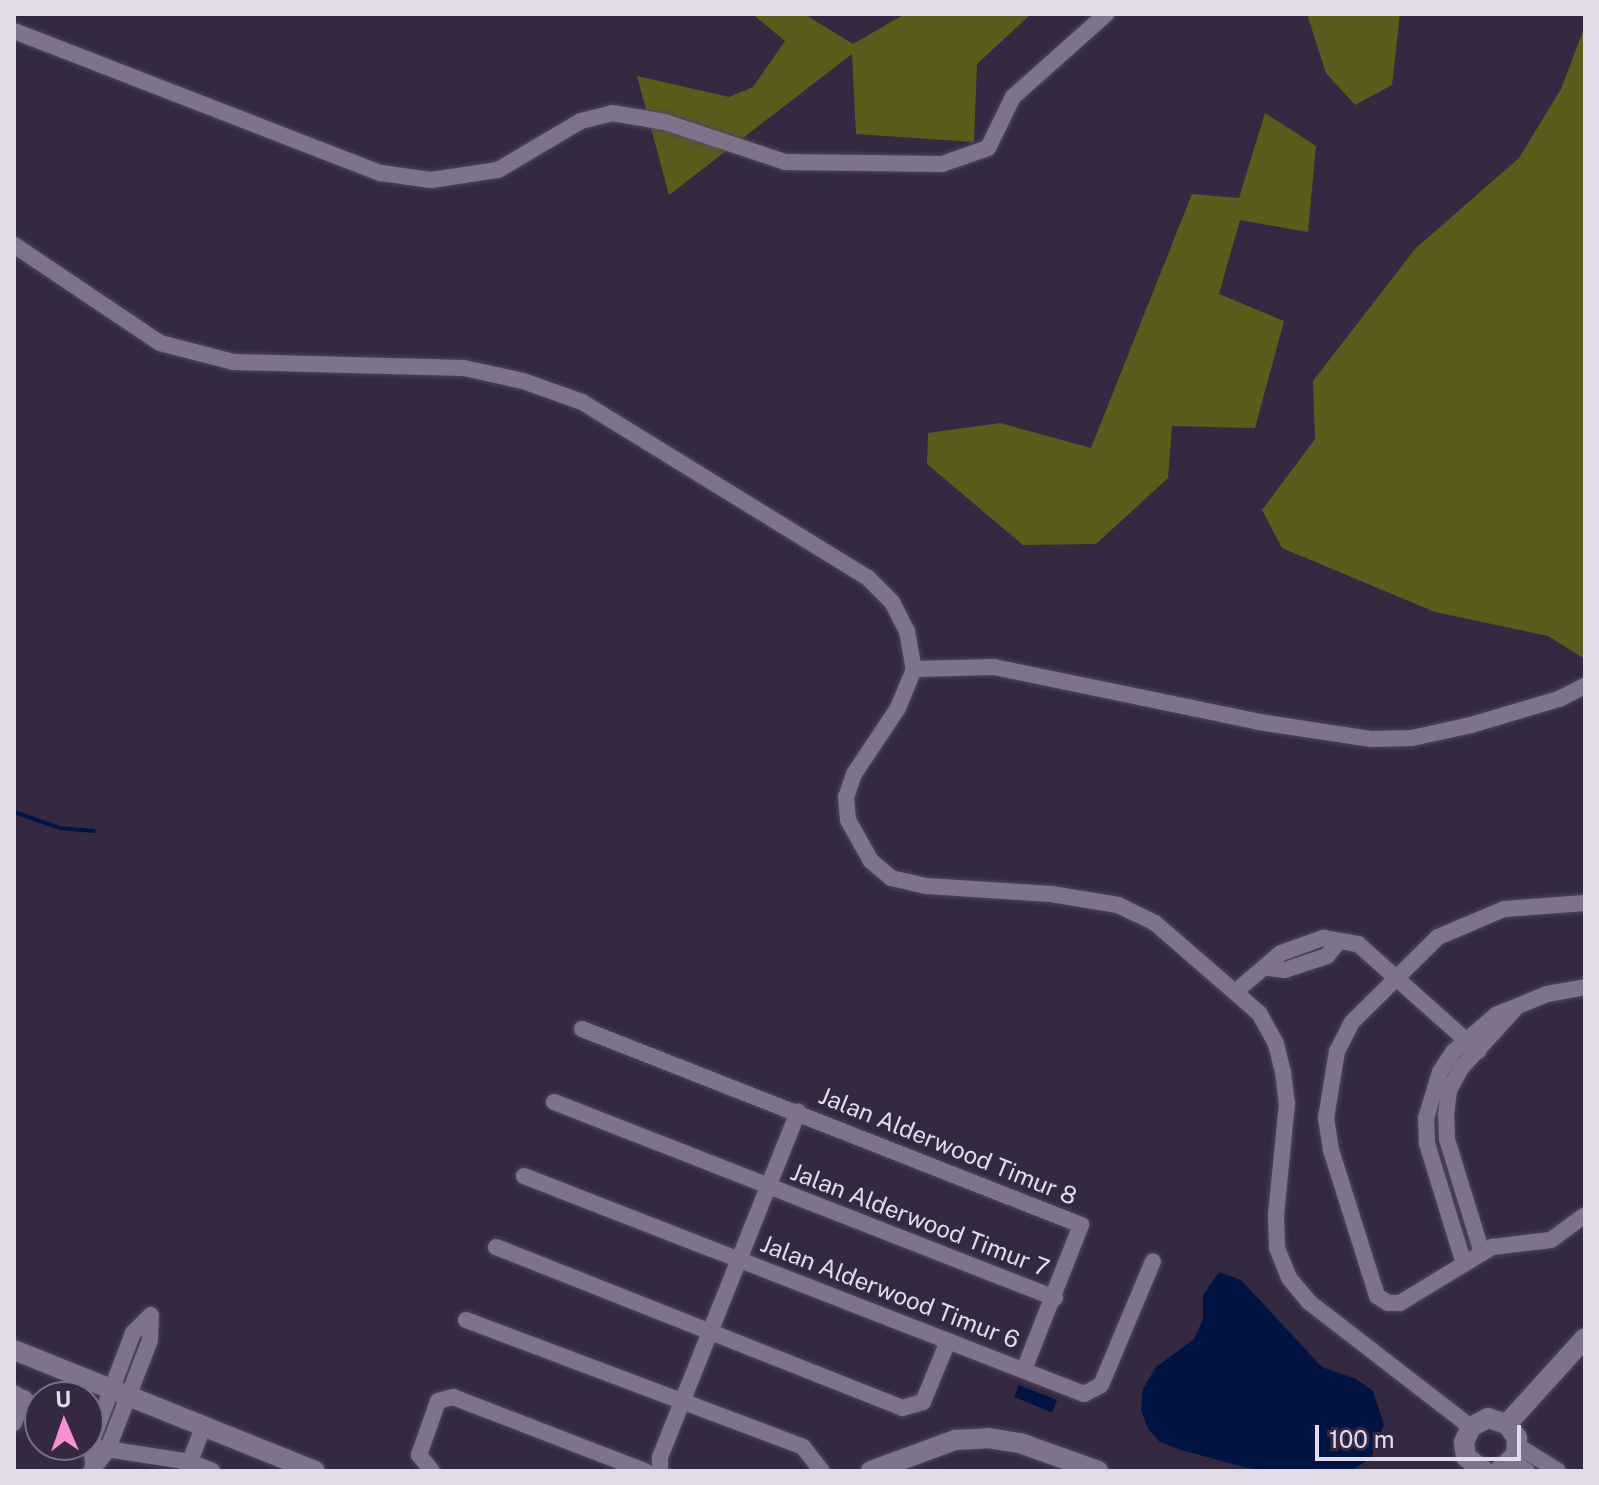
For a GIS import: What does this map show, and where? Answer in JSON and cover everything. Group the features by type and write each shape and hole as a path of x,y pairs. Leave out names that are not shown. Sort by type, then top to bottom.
{"street":[{"path":"14,31 381,173 431,180 498,170 581,121 612,113 665,122 785,162 942,164 988,148 1013,97 1106,14"},
{"path":"14,245 160,343 234,362 464,368 582,402 867,577 892,602 907,631 914,669 898,708 854,774 846,797 848,820 871,861 891,878 927,886 1051,894 1118,905 1155,923 1259,1013 1276,1044 1287,1103 1276,1216 1277,1248 1289,1278 1309,1302 1471,1427"},
{"path":"914,669 994,667 1259,722 1372,739 1412,738 1471,725 1559,699 1585,686"},
{"path":"1585,903 1504,909 1470,919 1438,937 1352,1022 1337,1051 1326,1118 1331,1150 1377,1296 1388,1303 1400,1303 1492,1247 1551,1240 1585,1215"},
{"path":"1235,992 1269,968 1281,953 1323,938 1339,941 1373,952 1473,1046"},
{"path":"1482,1253 1447,1139 1449,1090 1473,1046 1496,1015 1547,994 1585,987"},
{"name":"Jalan Alderwood Timur 8","path":"582,1029 1081,1225 1055,1298"},
{"path":"1464,1264 1427,1144 1426,1118 1440,1072 1473,1046"},
{"name":"Jalan Alderwood Timur 7","path":"554,1102 1055,1298"},
{"path":"427,1468 419,1455 438,1401 445,1398 644,1471 660,1464 798,1112"},
{"name":"Jalan Alderwood Timur 6","path":"524,1176 1024,1370 1093,1393 1153,1261"},
{"path":"496,1247 914,1408 923,1402 948,1341"},
{"path":"1024,1370 1055,1298"},
{"path":"466,1320 803,1447 822,1471"},
{"path":"1507,1424 1585,1338"},
{"path":"14,1350 315,1471"},
{"path":"104,1418 120,1392"},
{"path":"92,1468 107,1451 120,1392"},
{"path":"14,1423 19,1396"},
{"path":"1484,1471 1466,1457 1464,1442 1471,1427 1488,1418 1507,1424"},
{"path":"1507,1424 1514,1463 1558,1471"},
{"path":"188,1466 204,1425"},
{"path":"871,1471 955,1440 1009,1442 1054,1454 1098,1471"},
{"path":"104,1450 212,1471"},
{"path":"1054,1454 1078,1471"},
{"path":"1451,1471 1466,1457"}],"shaded area":[{"path":"804,14 853,44 905,14 1031,14 977,64 974,142 856,134 852,54 669,195 637,76 729,97 753,87 785,41 755,16"},
{"path":"1307,14 1400,14 1392,85 1355,105 1326,73"},
{"path":"1585,26 1585,659 1548,636 1435,612 1282,548 1262,510 1315,439 1313,381 1415,249 1519,158 1561,89"},
{"path":"1265,113 1316,146 1308,232 1240,220 1219,294 1284,321 1255,428 1172,426 1168,478 1096,544 1023,545 927,464 928,433 1000,423 1091,448 1192,194 1239,198"}],"water":[{"path":"1219,1272 1241,1280 1322,1367 1356,1379 1373,1391 1384,1425 1371,1458 1351,1471 1259,1471 1181,1450 1160,1442 1148,1429 1141,1410 1143,1389 1156,1367 1194,1339 1203,1319 1203,1295"},
{"path":"1019,1385 1057,1400 1052,1412 1014,1397"}],"waterway":[{"path":"14,812 60,828 94,831"}]}
